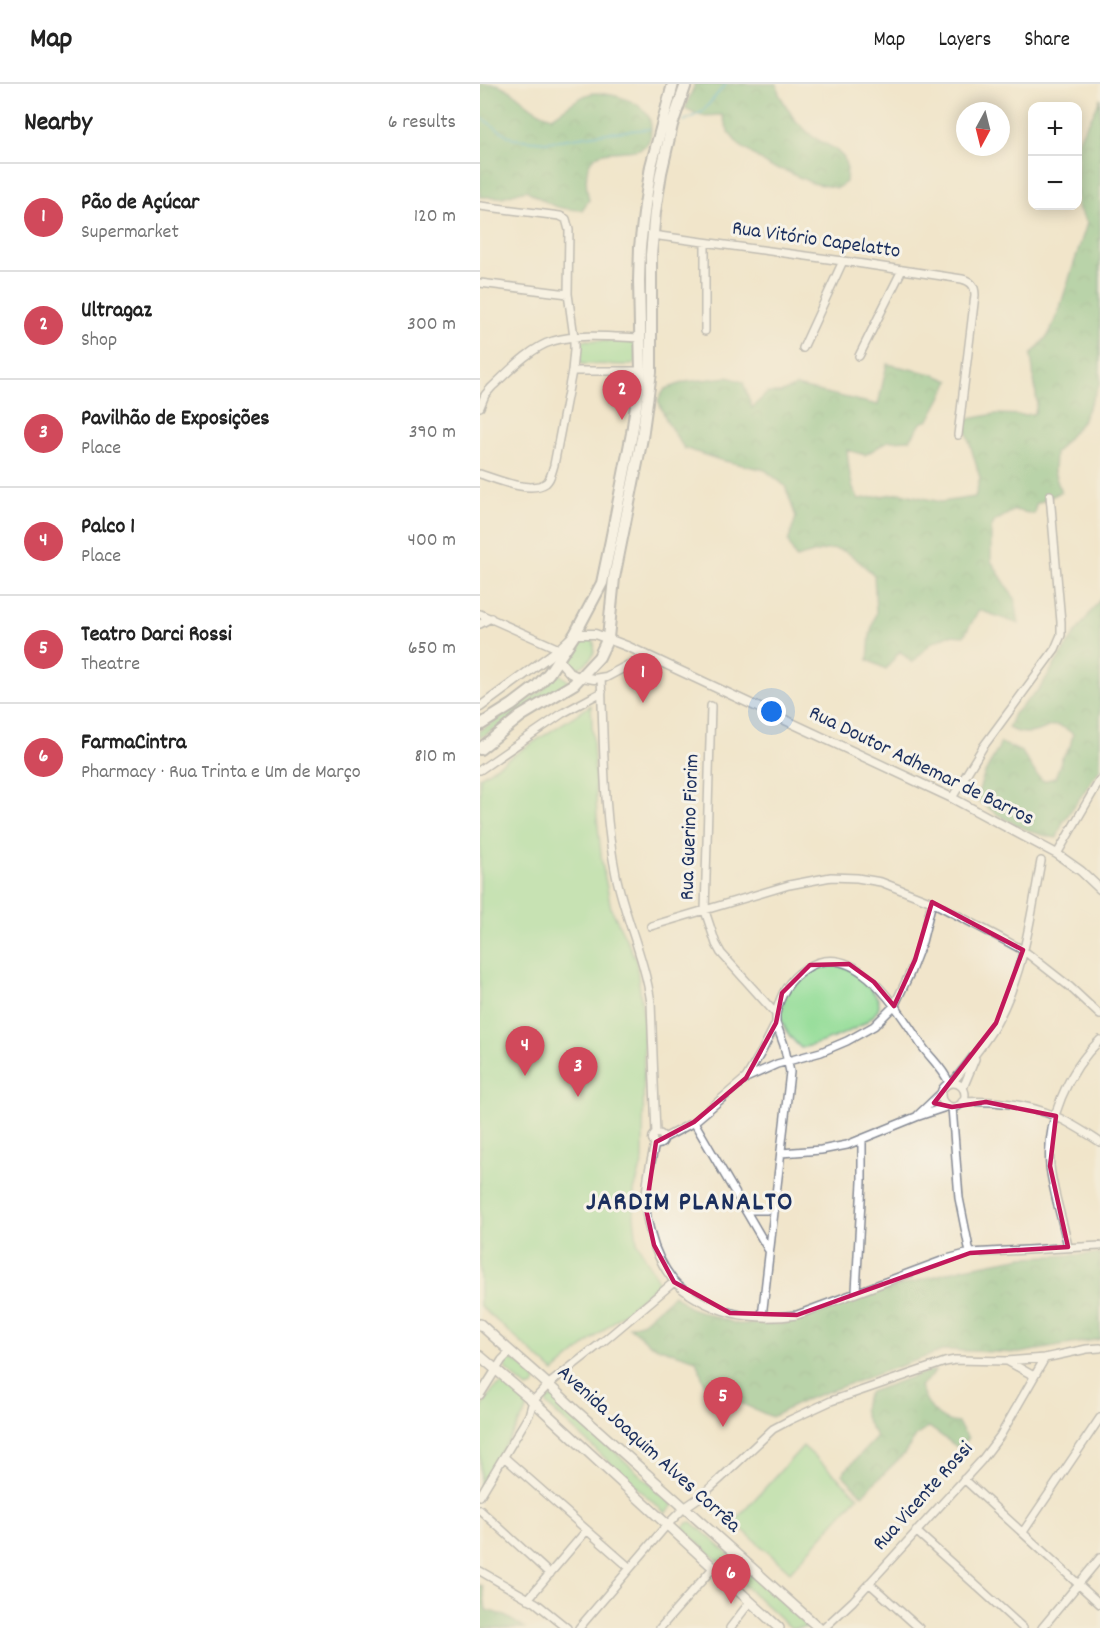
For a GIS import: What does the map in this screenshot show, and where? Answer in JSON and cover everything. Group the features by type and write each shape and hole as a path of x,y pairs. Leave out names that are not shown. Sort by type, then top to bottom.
{"main road":[{"path":"480,725 512,705 537,686 549,673 558,654 575,634 602,583 642,371 639,281 645,205 651,166 673,84"},
{"path":"480,749 521,716 574,684 599,657 608,638 614,578 642,438 651,372 652,235 661,173 672,125 686,84"},
{"name":"Avenida Joaquim Alves Corrêa","path":"480,1324 819,1628"},
{"name":"Avenida Joaquim Alves Corrêa","path":"480,1356 533,1401 779,1628"}],"street":[{"path":"480,206 560,216 566,219 569,230 568,294 574,337 572,371 554,465 549,479 542,485 528,487 480,474"},
{"name":"Rua Vitório Capelatto","path":"652,235 843,261 967,281 973,286 975,295 958,435"},
{"path":"705,243 705,331"},
{"path":"803,348 843,261"},
{"path":"859,356 902,270"},
{"path":"480,283 568,294"},
{"path":"480,407 491,388 533,351 553,341 574,337 641,338"},
{"path":"572,371 642,371"},
{"path":"952,798 983,747 1060,639 1061,622 1050,495"},
{"path":"480,614 558,654 570,673 576,676 601,678 638,660 654,659"},
{"path":"480,624 491,618"},
{"name":"Rua Doutor Adhemar de Barros","path":"575,634 588,633 629,647 952,798 1057,854 1081,871 1100,889"},
{"path":"629,647 629,664"},
{"path":"480,707 558,654"},
{"path":"601,678 611,845 623,902 650,995 660,1136"},
{"path":"480,770 563,713 602,692"},
{"name":"Rua Guerino Fiorim","path":"711,706 705,911 721,953 776,1014"},
{"path":"1057,854 1100,780"},
{"path":"916,1117 940,1094 943,1087 951,1083 979,1048 1006,1004 1023,950 1041,861"},
{"path":"651,926 789,885 831,877 881,882 932,902 1023,950 1070,987 1100,1015"},
{"path":"932,902 922,942 894,1006 874,1026 848,1041 821,1052 788,1060 746,1078 694,1122 652,1140 655,1144 646,1189 646,1209 654,1245 661,1262 674,1281 690,1294 715,1308 747,1316 783,1317 797,1315 947,1259 970,1253 1100,1246"},
{"path":"762,1317 790,1072 776,1023 779,1000 786,987 810,965 820,962 841,962 861,970 894,1006 951,1083 963,1088"},
{"path":"746,1078 776,1023"},
{"path":"1068,1247 1053,1183 1050,1150 1056,1116 1070,1080 1100,1040"},
{"path":"963,1102 965,1095 963,1088 979,1048"},
{"path":"940,1094 943,1101 950,1106 959,1198 970,1253"},
{"path":"781,1153 821,1150 847,1145 916,1117 963,1102 987,1102 1038,1110 1056,1116 1100,1142"},
{"path":"694,1122 769,1250"},
{"path":"856,1292 862,1139"},
{"path":"746,1210 766,1210 774,1206"},
{"path":"480,1496 529,1415 533,1401 549,1384 674,1281"},
{"path":"579,1628 666,1526 773,1429 807,1411 945,1362 1045,1358 1100,1348"},
{"path":"480,1395 510,1352"},
{"name":"Rua Vicente Rossi","path":"824,1628 853,1601 981,1461 1000,1436 1045,1358"},
{"path":"1007,1361 1034,1376"},
{"path":"1023,1532 1100,1418"},
{"path":"504,1457 630,1568"},
{"path":"964,1479 1100,1604"},
{"path":"480,1510 550,1574"},
{"path":"528,1599 587,1530"},
{"path":"916,1531 1023,1628"},
{"path":"1042,1628 1100,1558"},
{"path":"660,1628 713,1568"},
{"path":"480,1571 528,1599 567,1628"},
{"path":"869,1583 919,1628"},
{"path":"730,1628 750,1602"}],"highlighted area":[{"path":"932,902 1023,950 996,1023 934,1103 952,1107 986,1102 1056,1116 1050,1166 1068,1247 970,1253 797,1315 730,1313 674,1282 654,1245 646,1209 656,1142 694,1122 746,1078 776,1023 782,993 810,965 849,964 874,982 894,1006 915,960"}],"green space":[{"path":"480,84 499,85 506,88 536,110 552,117 591,93 623,98 642,108 647,115 651,128 649,140 638,150 602,153 591,161 586,177 589,200 582,210 557,207 526,190 502,197 480,197"},
{"path":"695,84 777,84 779,94 794,119 813,137 835,149 844,158 847,169 846,182 837,188 812,183 771,167 739,145 729,133 722,115 701,116 685,108"},
{"path":"1100,98 1100,383 1081,423 1055,453 1054,472 1061,492 1036,504 1034,514 1014,510 994,522 991,529 991,561 1015,599 1019,624 979,610 964,636 949,635 931,643 912,663 900,651 886,669 868,660 870,635 876,612 874,575 846,552 839,550 831,549 796,558 788,542 796,517 785,486 765,470 720,460 684,448 667,422 658,400 665,389 685,382 728,377 743,382 752,408 767,393 780,393 796,386 878,405 887,364 933,374 950,381 929,420 921,423 910,440 888,441 865,455 847,450 853,488 859,499 901,493 941,502 975,497 980,478 963,420 995,414 1035,413 1037,403 1031,355 1049,334 1087,223 1079,210 1082,210 1082,134"},
{"path":"585,340 629,342 636,346 637,362 631,365 582,364 579,352"},
{"path":"1100,599 1100,769 1063,822 1057,838 1046,836 1014,824 976,799 984,775 1001,743 1022,752 1043,781 1055,778 1062,758 1070,747 1073,734 1060,726 1050,726 1027,733 1008,728 1014,714 1040,688"},
{"path":"582,640 593,640 593,654 589,661 577,668 571,665 571,659"},
{"path":"558,673 572,684 480,738 480,731 542,691"},
{"path":"591,705 602,863 611,908 636,960 644,1022 643,1160 634,1191 637,1242 659,1283 554,1372 480,1306 480,777"},
{"path":"821,963 848,968 875,995 879,1005 876,1013 858,1027 820,1043 801,1048 786,1031 778,1010 790,987"},
{"path":"1100,1254 1100,1339 1020,1353 945,1350 807,1399 772,1417 706,1388 696,1360 651,1345 629,1327 643,1322 674,1295 690,1308 737,1324 784,1324 892,1288 964,1268 1023,1257"},
{"path":"508,1359 520,1364 528,1371 536,1382 534,1386 527,1388 506,1370"},
{"path":"929,1371 935,1371 920,1386 926,1400 938,1415 950,1422 958,1423 968,1438 960,1449 929,1427 917,1435 904,1454 862,1495 842,1474 877,1437 863,1410 866,1398 870,1392"},
{"path":"503,1383 526,1400 527,1410 480,1486 480,1411 492,1391"},
{"path":"554,1396 673,1505 665,1513 547,1405 546,1400"},
{"path":"803,1446 858,1496 790,1572 734,1522"},
{"path":"692,1522 812,1627 791,1628 682,1528"},
{"path":"480,1585 483,1586 486,1610 503,1615 525,1628 480,1628"}],"waterway":[{"path":"684,121 702,112 726,84"},
{"path":"480,117 513,139 547,142 649,129"}],"place":[{"name":"Ultragaz","path":"622,420"},
{"name":"Pão de Açúcar","path":"643,703"},
{"name":"Palco 1","path":"525,1076"},
{"name":"Pavilhão de Exposições","path":"578,1097"},
{"name":"Teatro Darci Rossi","path":"723,1427"},
{"name":"FarmaCintra","path":"731,1604"}],"district":[{"name":"JARDIM PLANALTO","path":"690,1203"}]}
